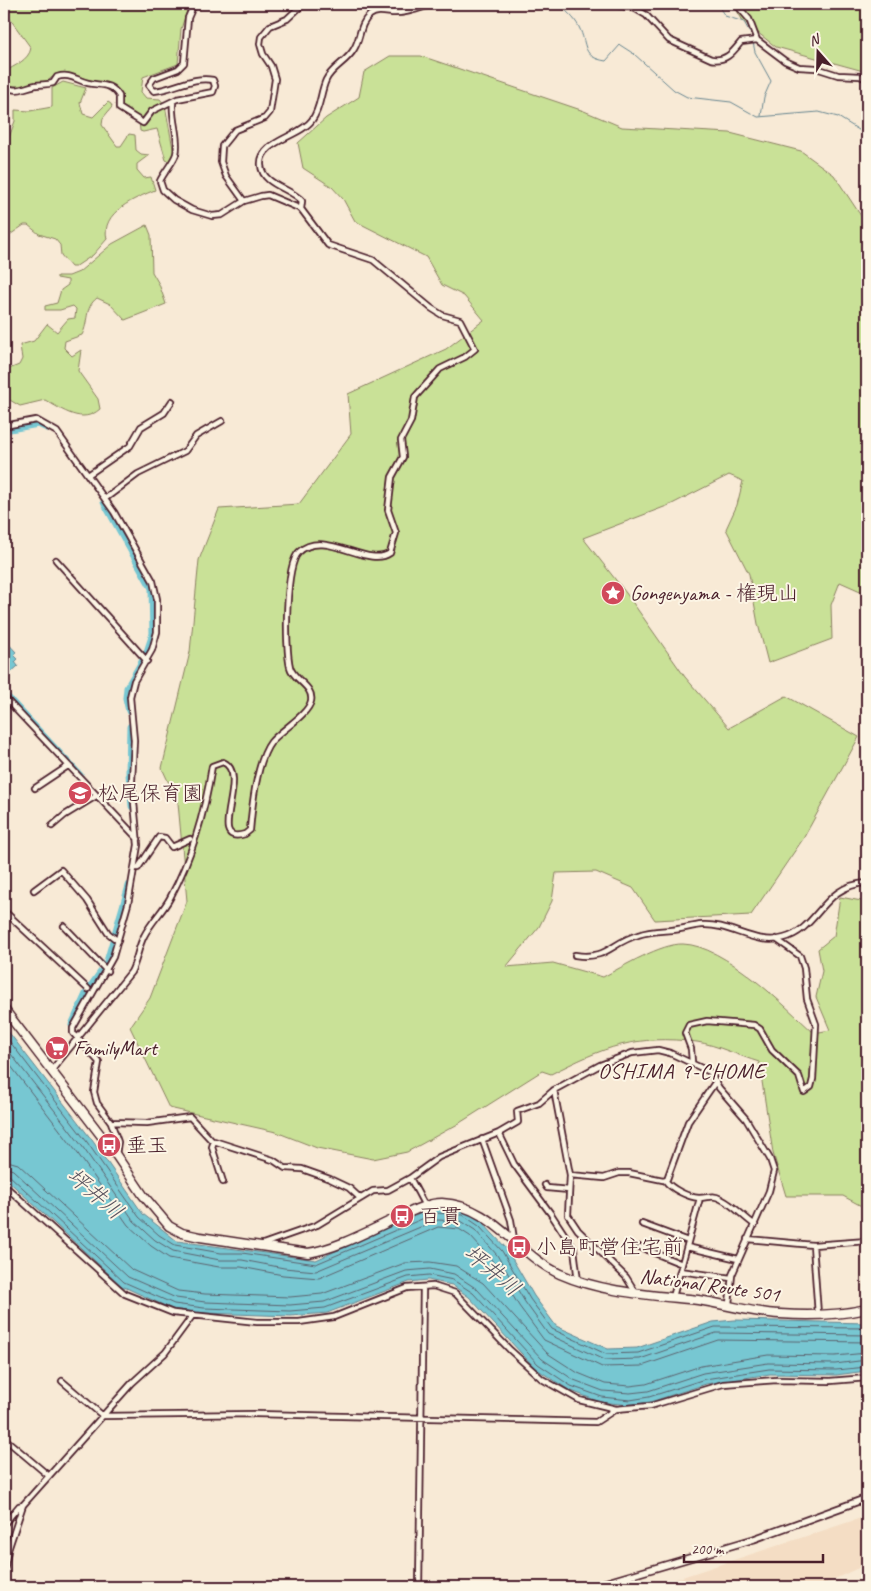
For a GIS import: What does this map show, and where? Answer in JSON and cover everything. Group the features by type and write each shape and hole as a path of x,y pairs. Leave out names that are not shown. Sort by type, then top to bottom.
{"highway":[{"name":"National Route 501","path":"4,1009 116,1155 143,1195 169,1226 182,1233 308,1253 320,1251 425,1206 443,1203 472,1210 484,1216 547,1267 578,1281 636,1293 729,1304 780,1314 818,1314 867,1309"}],"street":[{"path":"4,87 16,92 36,85 53,83 58,77 70,76 87,83 103,84 119,96 119,108 143,123 152,111 173,103 177,99 213,92 215,86 213,80 197,78 163,90 154,91 149,85 154,78 178,69 184,63 188,18 194,4"},
{"path":"244,201 226,176 221,162 222,146 226,138 235,130 264,118 270,112 275,79 271,66 263,54 260,44 261,37 270,26 287,20 303,4"},
{"path":"301,210 302,201 296,194 266,177 261,166 262,154 273,144 306,128 317,112 326,80 355,49 362,24 367,18 377,12 404,12 432,4"},
{"path":"612,4 634,8 646,16 670,40 711,59 717,60 727,57 741,42 757,40"},
{"path":"736,4 749,19 757,40 785,60 799,67 816,68 838,75 860,76 867,79"},
{"path":"51,1071 78,1040 131,972 145,934 170,899 188,860 205,807 212,766 223,762 232,768 234,773 232,799 226,825 228,832 234,835 245,834 250,830 253,794 266,750 311,702 311,695 307,688 293,674 290,668 287,625 292,562 305,547 315,544 380,557 390,553 396,533 388,510 392,477 402,457 401,440 412,421 414,397 440,369 465,357 475,349 460,320 442,315 431,308 373,260 328,245 301,210 268,195 244,201 222,215 212,216 192,210 174,200 163,190 160,181 175,156 177,145 172,113 173,103"},
{"path":"88,475 130,446 142,427 164,412 172,401"},
{"path":"4,426 27,420 36,420 50,426 65,440 106,498 156,588 157,632 146,660 134,680 130,697 134,740 132,782 138,839 135,868 116,940 73,1033 99,1062 94,1092 97,1103 106,1112 111,1122 118,1142 116,1155"},
{"path":"106,498 138,474 185,451 196,436 222,420"},
{"path":"56,560 146,660"},
{"path":"4,696 138,839"},
{"path":"35,788 68,766"},
{"path":"52,826 65,815 96,796"},
{"path":"135,868 138,868 158,837 165,838 172,848 190,839"},
{"path":"34,890 61,870 87,900 116,940"},
{"path":"575,955 592,958 637,935 702,925 715,926 747,937 776,939 793,934 838,891 855,884 867,883"},
{"path":"4,911 88,989"},
{"path":"64,926 104,969"},
{"path":"692,1062 685,1033 689,1025 708,1021 754,1025 760,1028 772,1050 799,1076 804,1092 811,1087 814,1079 816,1024 807,999 804,968 800,956 776,939"},
{"path":"258,1246 317,1225 373,1191 388,1190 410,1178 439,1157 499,1133 518,1122 517,1111 539,1103 554,1090 600,1065 632,1053 658,1050 692,1062 710,1072 746,1119 772,1165 773,1180 731,1278 729,1304"},
{"path":"665,1180 688,1122 716,1081"},
{"path":"554,1090 570,1175 568,1215 570,1220 590,1243 626,1277 636,1293"},
{"path":"111,1122 148,1123 190,1117 213,1142 212,1147 223,1182"},
{"path":"499,1133 514,1164 574,1249 578,1281"},
{"path":"482,1139 511,1220 515,1243"},
{"path":"213,1142 218,1141 273,1160 285,1168 302,1169 330,1179 349,1188 360,1198"},
{"path":"570,1175 604,1178 619,1173 629,1173 665,1180 680,1192 700,1198 711,1195 737,1207 755,1225"},
{"path":"410,1178 425,1206"},
{"path":"4,1185 125,1294 173,1313 257,1322 324,1319 388,1294 423,1286 433,1286 455,1293 510,1350 542,1379 580,1400 616,1409 650,1406 723,1384 777,1380 830,1381 867,1378"},
{"path":"545,1185 547,1188 569,1190"},
{"path":"673,1297 700,1198"},
{"path":"642,1224 688,1241"},
{"path":"747,1239 813,1245 867,1241"},
{"path":"813,1245 818,1314"},
{"path":"640,1247 682,1264"},
{"path":"687,1247 738,1259"},
{"path":"680,1271 731,1278"},
{"path":"419,1587 423,1286"},
{"path":"4,1524 132,1383 165,1353 193,1316"},
{"path":"62,1382 103,1416 245,1414 596,1422 616,1409"},
{"path":"4,1438 49,1476"},
{"path":"591,1587 754,1539 867,1498"},
{"path":"4,1571 8,1550 23,1505"}],"shaded area":[{"path":"867,1516 867,1564 817,1587 652,1587"}],"green space":[{"path":"4,4 189,4 181,29 178,64 143,77 141,92 146,98 160,99 165,105 174,154 169,162 166,160 157,129 140,131 139,120 115,105 119,98 108,84 80,80 67,75 55,76 47,82 25,86 9,85 4,82 4,72 24,59 31,48 10,19"},
{"path":"733,4 867,4 867,72 776,47 743,21"},
{"path":"390,56 421,56 584,111 622,127 730,133 801,151 834,175 867,225 867,594 840,582 831,605 832,639 768,663 758,624 749,574 726,529 737,505 743,481 729,475 672,504 583,538 626,593 685,677 729,728 786,696 859,737 803,839 751,915 655,920 633,888 596,872 556,873 552,901 539,927 506,967 553,963 603,977 642,956 664,947 683,944 699,947 735,965 771,993 814,1033 830,1030 816,997 822,971 818,949 834,936 840,897 867,902 867,1209 843,1196 786,1196 773,1153 759,1062 705,1043 675,1040 638,1041 588,1056 551,1074 542,1071 458,1124 407,1152 373,1159 317,1148 276,1132 169,1108 130,1027 150,998 187,901 178,803 162,768 190,652 199,560 219,509 299,504 351,434 348,394 446,349 484,320 464,296 442,285 426,257 355,221 343,199 332,187 303,168 298,143 326,118 359,97 364,72"},
{"path":"63,82 86,88 80,103 83,114 93,117 108,102 111,104 112,107 103,118 102,125 117,146 121,146 129,134 135,135 136,150 141,154 149,155 137,164 137,170 144,178 151,177 155,190 121,207 109,221 106,229 107,239 93,255 75,267 71,267 61,255 60,245 55,239 39,234 28,225 24,225 4,239 4,151 15,121 15,110 30,111 52,107 52,88"},
{"path":"147,225 151,235 152,272 159,284 166,304 125,320 110,304 97,298 90,306 82,335 65,341 64,348 72,356 81,350 78,371 98,399 100,409 93,414 79,416 45,400 20,406 8,399 4,400 4,371 19,365 22,359 20,345 34,341 47,324 57,332 68,319 75,318 76,309 73,306 60,310 45,310 45,306 57,303 61,290 68,285 68,280 57,278 57,276 69,276 79,272 112,244"}],"water":[{"path":"4,639 16,652 14,655 18,659 15,662 18,666 7,676 4,674"},
{"name":"坪井川","path":"4,1026 92,1140 143,1214 177,1241 316,1260 409,1218 436,1208 466,1210 482,1222 506,1248 534,1296 556,1326 608,1349 637,1348 713,1322 735,1320 867,1323 867,1371 836,1375 770,1374 706,1384 650,1402 630,1405 600,1402 569,1390 535,1368 469,1297 452,1285 428,1280 409,1282 327,1313 291,1316 204,1313 172,1309 122,1286 4,1177"}],"waterway":[{"path":"558,4 577,23 586,49 592,57 606,61 620,45 634,54 674,90 687,97 731,102 758,117 819,112 838,117 867,135"},
{"path":"717,4 725,16 744,22 753,38"},
{"path":"753,42 755,52 771,81 764,97 761,116"},
{"path":"4,429 38,423 47,427"},
{"path":"105,502 153,588 154,634 147,655 128,688 127,698 130,711"},
{"path":"4,692 81,775"},
{"path":"131,727 130,774 133,806"},
{"path":"90,989 107,965 130,886"},
{"path":"73,1025 87,994"}],"place":[{"name":"Gongenyama - 権現山","path":"613,593"},
{"name":"松尾保育園","path":"80,793"},
{"name":"FamilyMart","path":"57,1048"},
{"name":"垂玉","path":"109,1145"},
{"name":"百貫","path":"402,1216"},
{"name":"小島町営住宅前","path":"519,1247"}],"district":[{"name":"OSHIMA 9-CHOME","path":"682,1070"}]}
